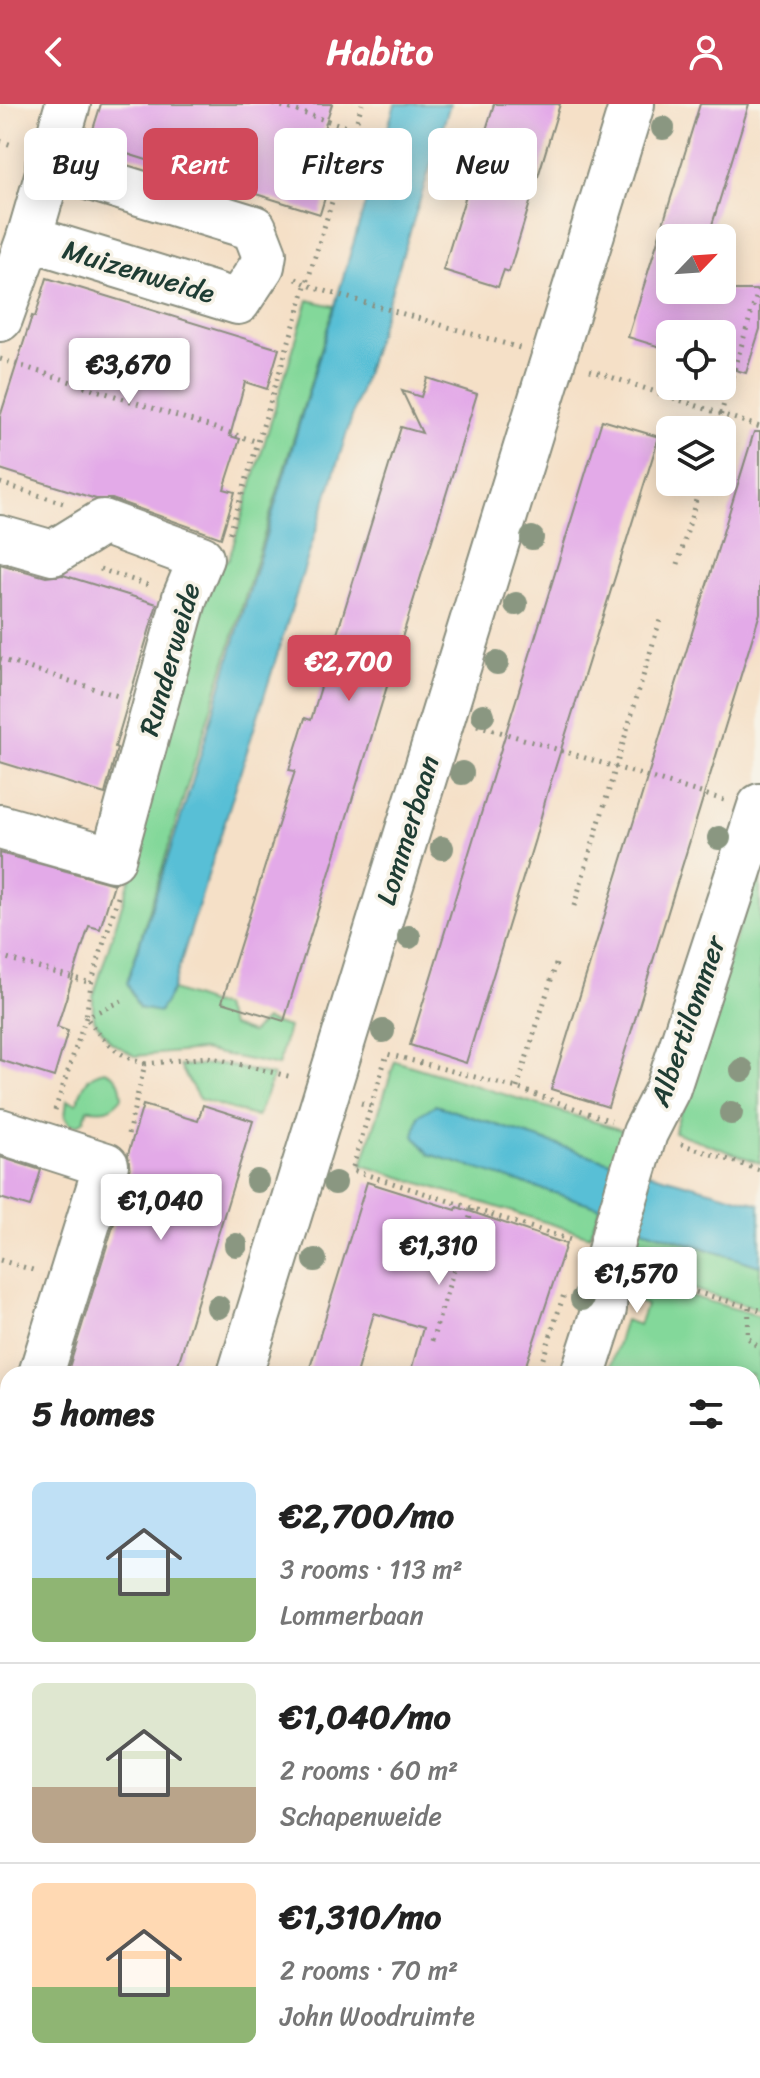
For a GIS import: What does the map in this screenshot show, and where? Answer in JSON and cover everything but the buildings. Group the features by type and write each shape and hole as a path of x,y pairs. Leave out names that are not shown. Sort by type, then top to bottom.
{"street":[{"path":"60,128 68,104"},
{"name":"Lommerbaan","path":"242,1366 632,104"},
{"name":"Muizenweide","path":"21,217 238,302 262,266 264,254 254,228 127,189"},
{"path":"0,319 21,217"},
{"path":"0,538 53,553 103,522"},
{"name":"Runderweide","path":"103,522 193,577 113,859"},
{"name":"Albertilommer","path":"586,1366 604,1309 610,1252 641,1147 668,1088 759,808"},
{"path":"0,827 113,859"},
{"path":"0,1131 106,1165 43,1366"}],"path":[{"path":"274,104 351,128"},
{"path":"354,128 362,104"},
{"path":"53,553 193,577 223,554 332,200"},
{"path":"720,416 760,284"},
{"path":"315,288 553,357 760,427"},
{"path":"0,359 258,442"},
{"path":"0,483 82,510 103,522"},
{"path":"678,564 697,496"},
{"path":"574,906 660,620"},
{"path":"0,659 154,707"},
{"path":"442,715 759,808"},
{"path":"43,1145 86,1017 91,984 123,880 113,859"},
{"path":"0,956 91,984"},
{"path":"517,1088 557,961"},
{"path":"86,1017 122,1001"},
{"path":"86,1017 101,1038 123,1058 145,1064 208,1057 280,1073 371,1106"},
{"path":"760,1170 641,1147 517,1088 387,1054 352,1170 610,1252 760,1310"},
{"path":"106,1165 127,1137 145,1064"},
{"path":"432,1341 473,1207"},
{"path":"541,1366 566,1287"},
{"path":"749,1307 748,1338 760,1349"}],"green space":[{"path":"308,300 334,306 127,983 139,1008 159,1011 172,990 222,1007 231,1026 251,1033 265,1020 288,1027 278,1066 202,1050 135,1056 111,1042 93,1018 93,997 131,876 126,857 217,565 229,559"},
{"path":"760,861 760,1163 674,1132"},
{"path":"395,1061 625,1131 613,1163 435,1105 429,1154 600,1207 590,1236 362,1165"},
{"path":"222,1064 273,1076 257,1117 199,1099 180,1066"},
{"path":"105,1071 118,1081 122,1097 107,1109 88,1109 84,1120 78,1125 70,1124 65,1116 67,1100 77,1103 89,1078"},
{"path":"633,1226 760,1266 760,1310 623,1268"},
{"path":"638,1281 760,1316 760,1366 611,1366 625,1320 639,1325 646,1305 632,1300"}],"water":[{"path":"395,104 450,104 442,128 428,128 428,174 172,990 159,1012 139,1008 127,983 192,783 366,200 412,200 412,128 388,128"},
{"path":"435,1105 613,1163 760,1204 760,1266 633,1226 600,1207 429,1154 414,1136 419,1115"}]}
